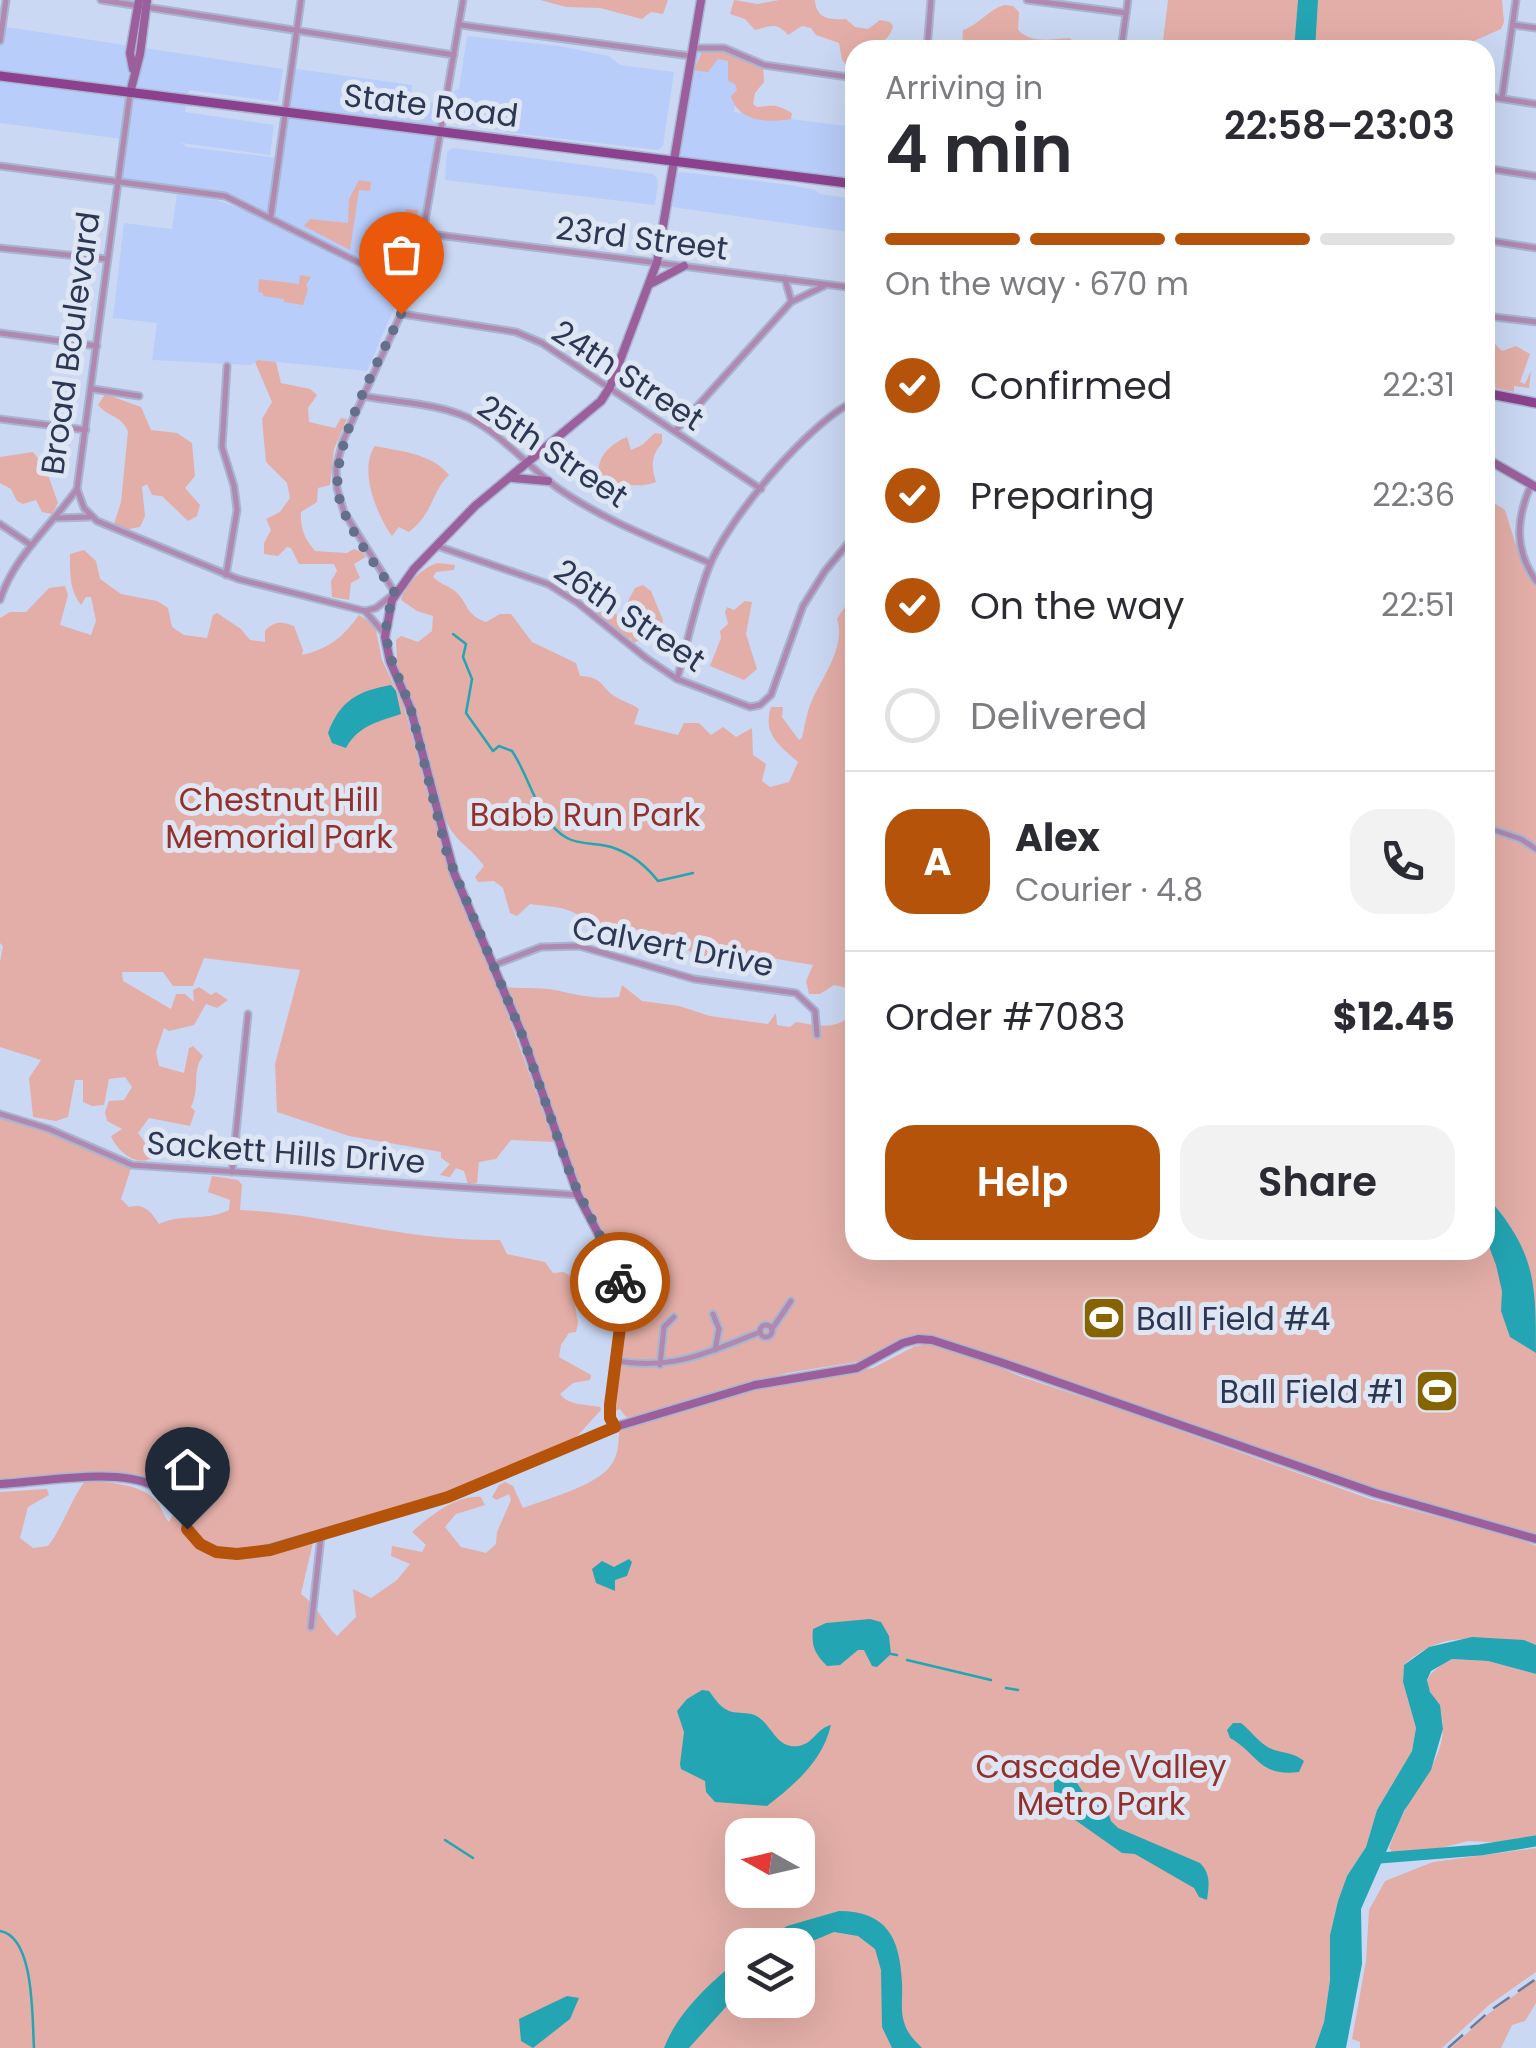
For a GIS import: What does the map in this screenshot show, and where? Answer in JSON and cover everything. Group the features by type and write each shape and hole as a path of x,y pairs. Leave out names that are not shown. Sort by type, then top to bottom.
{"main road":[{"name":"State Road","path":"0,76 845,183"},
{"path":"1495,395 1536,403"}],"street":[{"path":"0,41 6,0"},
{"path":"101,0 143,3 454,55"},
{"path":"270,216 302,0"},
{"path":"395,593 344,512 337,488 338,454 410,288 463,0"},
{"path":"365,611 376,608 395,593 475,506 600,400 610,387 656,262 700,0"},
{"path":"928,40 931,0"},
{"path":"1027,0 1126,13"},
{"path":"1122,40 1128,0"},
{"path":"1502,98 1516,0"},
{"name":"Broad Boulevard","path":"0,600 8,579 31,544 57,518 77,489 133,69 130,53 143,3"},
{"path":"1513,24 1536,28"},
{"path":"460,25 691,52 724,48 764,65 845,77"},
{"path":"1495,97 1536,104"},
{"path":"0,166 216,194 270,216 410,288"},
{"path":"1495,170 1536,176"},
{"name":"23rd Street","path":"422,233 845,287"},
{"path":"1495,242 1536,248"},
{"path":"0,248 108,259"},
{"path":"650,284 684,266"},
{"path":"784,280 792,302"},
{"path":"675,431 792,302 826,284"},
{"name":"24th Street","path":"401,314 518,332 542,343 761,489"},
{"path":"1495,317 1536,322"},
{"path":"0,333 97,346"},
{"path":"226,574 237,510 222,447 227,366"},
{"path":"92,389 139,396"},
{"name":"25th Street","path":"364,396 430,406 465,416 496,436 526,465 610,519 710,563"},
{"path":"677,678 710,563 731,528 824,420 845,407"},
{"path":"0,419 86,430"},
{"path":"1495,464 1534,486 1521,512 1518,540 1523,559 1536,580"},
{"path":"508,479 548,480"},
{"path":"77,489 92,518"},
{"path":"57,518 92,518 226,574 365,611 386,636"},
{"path":"0,524 31,544"},
{"name":"26th Street","path":"436,546 548,584 677,678 742,706 760,705 771,695 803,606 845,547"},
{"path":"395,593 386,619 386,636 394,671 410,706 447,854 494,965 578,1195 621,1284 622,1312 610,1413 615,1427"},
{"path":"1495,830 1521,839 1536,850"},
{"name":"Calvert Drive","path":"494,965 552,945 594,948 694,978 796,993 814,1011 817,1035"},
{"path":"232,1172 248,1014"},
{"name":"Sackett Hills Drive","path":"0,1114 132,1164 578,1195"},
{"path":"616,1361 660,1365 715,1350 760,1332 765,1325 772,1328 791,1301"},
{"path":"713,1314 719,1329 715,1350"},
{"path":"660,1365 664,1327 674,1317"},
{"path":"0,1484 96,1478 147,1483 166,1495 196,1540 209,1549 226,1553 266,1551 458,1494 615,1427 756,1385 857,1368 903,1343 932,1340 1375,1494 1536,1538"},
{"path":"312,1628 322,1536"}],"shaded area":[{"path":"1298,0 1318,0 1316,40 1295,40"},
{"path":"0,26 283,69 278,102 189,90 185,112 274,125 270,155 181,143 187,147 278,158 290,68 412,85 414,100 445,105 410,288 234,200 118,180 122,139 0,123"},
{"path":"467,36 559,46 609,56 620,65 674,72 663,146 658,150 512,133 452,120 454,91 459,89"},
{"path":"715,47 743,54 734,112 845,126 845,183 672,161 692,49"},
{"path":"453,148 654,174 658,181 655,205 445,180 447,152"},
{"path":"677,174 790,185 845,198 845,232 672,207"},
{"path":"177,194 217,200 251,213 402,290 367,371 258,360 251,365 152,360 157,323 113,318 124,223 172,229"},
{"path":"391,685 401,714 362,730 346,748 332,743 328,733 344,705 359,694"},
{"path":"1495,1206 1514,1233 1529,1268 1536,1353 1510,1337 1501,1311 1502,1291 1496,1265"},
{"path":"629,1559 632,1562 627,1576 615,1580 615,1591 596,1583 592,1569 602,1561 614,1567"},
{"path":"870,1619 881,1622 889,1636 891,1654 877,1667 872,1666 864,1650 858,1650 840,1665 827,1666 819,1658 813,1629 826,1623"},
{"path":"1472,1637 1524,1640 1536,1645 1536,1674 1488,1661 1452,1659 1431,1671 1427,1680 1440,1705 1443,1729 1431,1770 1404,1811 1361,1909 1362,1964 1346,2048 1315,2048 1324,2022 1330,1980 1330,1935 1338,1901 1347,1876 1366,1847 1377,1810 1412,1751 1416,1728 1403,1682 1404,1665 1429,1647"},
{"path":"702,1690 709,1691 728,1711 759,1717 786,1745 804,1744 831,1725 827,1738 806,1771 767,1806 715,1802 706,1792 705,1781 681,1769 680,1764 684,1732 677,1711"},
{"path":"1233,1723 1241,1723 1266,1746 1300,1758 1304,1761 1299,1772 1275,1771 1260,1762 1230,1738 1227,1730"},
{"path":"1064,1758 1071,1760 1073,1777 1085,1795 1103,1797 1111,1821 1118,1828 1200,1863 1208,1876 1207,1900 1199,1897 1194,1888 1135,1854 1122,1853 1068,1815 1054,1792 1054,1770"},
{"path":"839,1911 855,1912 880,1922 894,1940 898,1953 904,2022 922,2048 892,2048 882,2027 881,1970 875,1949 858,1936 834,1932 815,1940 815,1928 784,1928"},
{"path":"725,1972 725,2008 689,2048 664,2048 687,2009"},
{"path":"567,1996 579,1998 570,2019 533,2048 521,2041 519,2019"}],"green space":[{"path":"540,0 668,0 663,14 651,12 642,19 600,8 566,7"},
{"path":"734,0 758,4 815,0 825,17 846,19 855,27 868,29 880,20 893,26 884,40 845,40 845,64 839,43 816,35 811,28 802,26 788,35 777,27 755,30 745,19 730,14"},
{"path":"1168,0 1502,0 1504,22 1501,29 1476,40 1163,40"},
{"path":"1013,6 1019,12 1018,30 1042,40 962,40 963,30 994,9"},
{"path":"728,51 763,67 764,82 755,93 753,104 782,108 792,113 791,119 755,119 740,111 731,96 737,90 728,81 728,61 718,59 708,72 694,70 702,52"},
{"path":"359,180 371,182 370,191 359,190 350,250 304,226 310,219 348,223 349,199"},
{"path":"406,209 418,210 406,277 393,271"},
{"path":"300,275 311,277 303,305 258,292 259,279 299,284"},
{"path":"1495,344 1502,351 1516,346 1530,354 1520,382 1525,384 1531,371 1529,388 1514,386 1514,392 1495,388"},
{"path":"255,362 276,362 281,383 310,389 317,395 308,408 309,422 335,428 341,418 347,419 334,449 330,485 318,488 317,502 301,512 301,518 304,533 315,551 347,553 354,549 364,553 366,557 354,564 360,578 351,583 349,600 332,597 331,581 337,571 334,564 299,564 287,547 278,556 264,554 264,543 271,530 266,519 280,512 290,498 287,483 266,462 262,419 272,402"},
{"path":"105,394 141,407 151,430 177,433 192,443 195,476 185,488 200,505 197,516 188,521 162,496 152,495 147,484 142,487 145,516 140,527 124,530 114,524 121,502 128,431 98,405"},
{"path":"655,433 662,434 653,461 656,482 627,485 599,476 600,462 610,447 627,437 631,450"},
{"path":"375,446 425,458 449,475 424,517 409,532 399,527 392,536 376,505 368,467"},
{"path":"33,452 46,469 58,503 52,514 42,512 36,500 23,504 17,501 11,489 0,483 0,457"},
{"path":"1495,504 1505,510 1522,565 1536,585 1536,1539 1424,1509 921,1334 904,1337 862,1361 787,1373 638,1416 626,1417 620,1409 610,1413 621,1284 578,1195 501,987 611,998 619,997 622,985 642,1001 679,1006 710,1016 768,1024 776,1013 777,1025 790,1027 796,1022 822,1026 844,1020 845,1260 1495,1260"},
{"name":"Chestnut Hill Memorial Park","path":"84,550 96,561 100,579 121,594 157,601 168,608 172,627 184,635 207,638 217,613 250,640 265,642 268,628 285,623 294,626 302,655 335,641 359,615 375,626 382,660 404,707 445,858 554,1142 511,1140 496,1159 479,1162 477,1183 468,1184 464,1171 456,1168 450,1177 440,1175 450,1164 441,1158 441,1152 349,1136 277,1112 275,1064 300,970 204,958 193,986 173,986 163,972 122,972 123,981 171,1009 176,994 185,994 194,1002 193,990 199,987 228,1000 217,1008 206,1004 194,1025 169,1031 164,1028 156,1052 159,1066 184,1073 189,1048 193,1046 203,1056 197,1068 191,1107 195,1111 190,1126 149,1118 138,1133 155,1156 142,1161 124,1153 111,1136 122,1129 107,1121 105,1112 109,1101 124,1100 132,1087 125,1077 109,1079 104,1105 83,1102 83,1080 75,1080 68,1117 56,1121 33,1117 29,1078 41,1060 0,1047 0,618 10,612 26,612 49,588 65,586 68,595 60,625 91,635 96,621 91,597 86,597 81,605 70,574 70,554"},
{"name":"Babb Run Park","path":"438,563 455,565 454,570 436,572 433,577 455,591 474,616 486,622 500,614 511,614 532,642 576,663 580,676 598,681 611,694 639,709 634,724 678,735 684,723 699,723 711,735 723,727 736,737 752,728 753,755 766,764 762,781 770,787 789,782 798,762 771,732 771,707 783,707 782,717 799,740 802,738 811,703 836,649 837,619 845,607 845,987 834,985 820,994 809,994 806,981 813,965 734,952 721,962 712,954 700,960 675,939 642,934 633,927 605,932 565,909 530,904 517,916 510,913 503,888 494,881 478,882 475,877 484,866 445,819 439,818 420,741 391,664 397,660 396,640 401,636 418,642 432,631 433,616 401,600 415,577"},
{"path":"643,585 651,591 663,620 661,627 634,643 630,638 624,640 593,608 605,603 630,628 631,611 626,605 635,588"},
{"path":"745,601 752,602 746,634 757,669 744,680 710,666 720,631 728,624 727,607 734,610"},
{"name":"Cascade Valley Metro Park","path":"0,1114 49,1129 132,1165 121,1199 129,1207 147,1210 159,1224 229,1210 230,1200 208,1192 212,1176 238,1180 242,1185 240,1210 433,1237 500,1240 507,1254 545,1262 553,1273 570,1276 578,1323 576,1332 569,1333 561,1345 559,1357 591,1375 590,1380 573,1383 560,1394 573,1403 601,1410 568,1446 458,1494 314,1538 301,1594 337,1636 356,1617 353,1589 371,1598 397,1580 410,1564 391,1556 392,1546 422,1552 426,1545 412,1532 453,1503 481,1497 485,1505 456,1514 445,1527 461,1547 486,1553 496,1544 511,1500 509,1494 496,1500 492,1497 499,1485 505,1482 513,1486 523,1508 595,1479 614,1461 619,1425 755,1385 873,1368 915,1346 930,1344 961,1351 1022,1377 1370,1499 1536,1546 1536,1645 1482,1639 1447,1641 1426,1649 1404,1665 1403,1682 1416,1728 1412,1751 1377,1810 1366,1847 1347,1876 1338,1901 1330,1935 1330,1980 1324,2022 1315,2048 0,2048 0,1492 47,1489 49,1495 28,1507 20,1538 33,1548 48,1546 85,1481 142,1490 156,1501 169,1522 176,1510 163,1494 144,1484 121,1478 70,1477 0,1484"},
{"path":"1452,1659 1488,1661 1536,1674 1536,1838 1506,1843 1468,1841 1441,1848 1392,1852 1389,1848 1400,1821 1434,1762 1442,1740 1442,1715 1427,1683 1437,1668"},
{"path":"1536,1848 1536,1972 1489,2005 1442,2048 1360,2048 1360,2042 1352,2039 1366,1961 1369,1910 1385,1881 1433,1862"},
{"path":"1536,1980 1536,2003 1525,2021 1512,2025 1501,2048 1451,2048 1488,2014"}],"waterway":[{"path":"453,634 466,644 463,657 472,679 466,713 493,751 499,746 512,751 557,831 572,840 620,851 658,881 693,873"},
{"path":"891,1654 897,1655"},
{"path":"907,1660 991,1680"},
{"path":"1006,1688 1018,1690"},
{"path":"445,1840 473,1858"},
{"path":"1380,1858 1536,1841"},
{"path":"0,1931 20,1948 26,1963 34,2048"}],"railway":[{"path":"1448,2048 1491,2010 1536,1979"}],"way so far":[{"path":"401,314 338,454 339,497 344,512 395,593 386,619 388,651 410,706 447,854 521,1032 578,1195 620,1282"}],"place":[{"name":"Ball Field #4","path":"1104,1318"},
{"name":"Ball Field #1","path":"1437,1391"}],"route":[{"path":"187,1529 200,1544 216,1552 270,1550 448,1497 615,1427 610,1405 622,1312 620,1282"}]}
